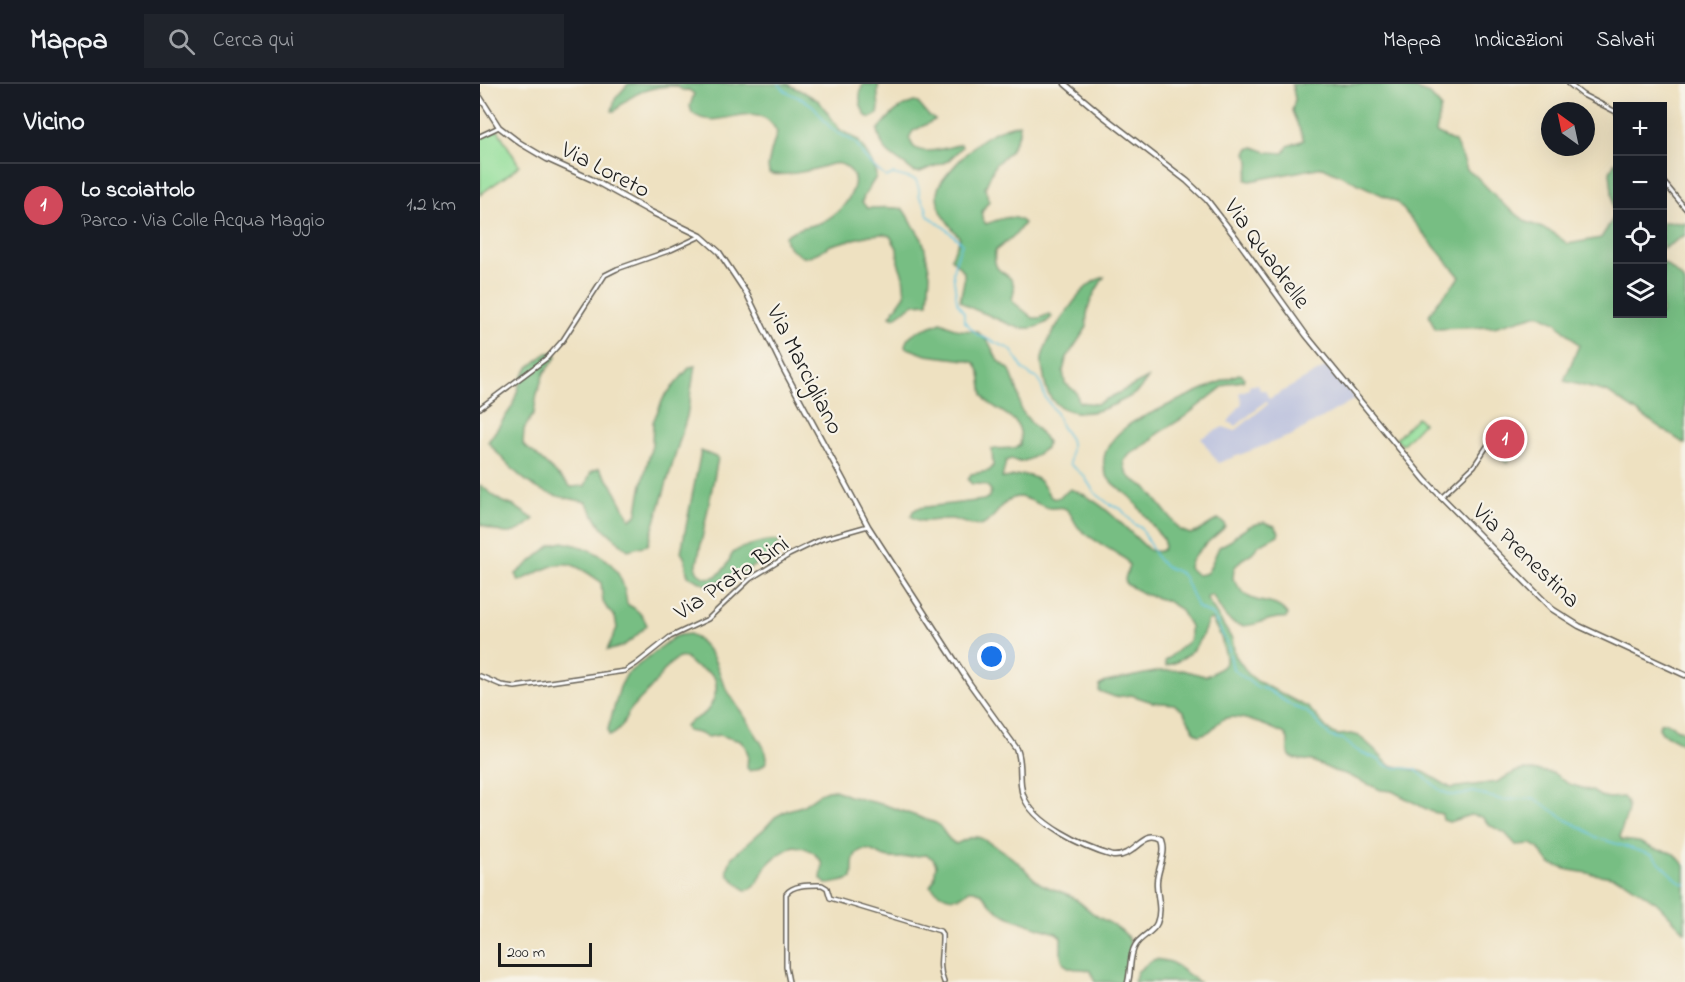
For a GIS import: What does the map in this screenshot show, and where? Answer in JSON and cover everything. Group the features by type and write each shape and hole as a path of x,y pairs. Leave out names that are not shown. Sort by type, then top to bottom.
{"street":[{"name":"Via Quadrelle","path":"1065,84 1102,116 1184,178 1209,202 1302,330 1420,475"},
{"path":"1569,84 1583,95 1613,111"},
{"name":"Via Loreto","path":"480,97 499,127 520,144 701,236"},
{"path":"480,136 499,127"},
{"path":"1667,186 1685,208"},
{"path":"480,408 548,358 563,340 605,274 701,236"},
{"name":"Via Marcigliano","path":"701,236 723,256 747,294 783,370 868,526 970,684 1017,749 1023,795 1026,801 1038,815 1065,837 1113,856 1127,854 1150,837 1156,837 1163,842 1164,852 1156,884 1160,911 1158,920 1153,929 1139,940 1134,948 1128,982"},
{"path":"1441,497 1474,465 1501,425"},
{"name":"Via Prenestina","path":"1420,475 1561,616 1586,630 1685,675"},
{"name":"Via Prato Bini","path":"480,676 499,685 515,687 625,671 670,637 708,619 749,581 787,556 819,540 868,526"},
{"path":"789,982 786,967 786,894 794,888 822,885 827,888 830,898 940,931 943,939 940,963 944,982"}],"shaded area":[{"path":"1326,367 1342,381 1357,401 1353,400 1292,435 1218,463 1201,438 1223,427 1235,431 1268,404 1266,401 1236,426 1228,422 1242,403 1239,393 1249,389 1249,386 1258,384 1260,390 1265,390 1269,399"}],"green space":[{"path":"628,84 787,84 819,101 840,130 858,140 875,170 876,177 862,202 867,208 903,209 922,239 930,274 928,303 914,304 894,318 890,316 905,295 897,248 890,236 870,235 831,245 807,257 801,256 786,242 785,236 790,232 824,221 843,206 850,197 855,180 848,168 835,164 792,174 769,173 768,166 777,132 769,121 759,115 748,114 714,120 703,118 692,113 690,106 694,94 677,86 643,91 612,111 615,99"},
{"path":"863,84 879,84 878,114 870,118 866,116 861,104 860,93"},
{"path":"1292,84 1403,84 1429,94 1441,107 1436,133 1455,142 1467,170 1476,176 1503,204 1527,222 1552,232 1568,244 1601,238 1613,219 1613,318 1667,318 1667,265 1680,276 1685,283 1685,444 1607,392 1564,381 1579,345 1556,322 1539,314 1494,327 1435,329 1429,315 1460,277 1397,202 1323,167 1246,180 1249,166 1246,154 1248,149 1254,147 1267,152 1284,153 1288,146 1304,140 1292,111 1295,99"},
{"path":"914,102 918,103 935,120 913,131 909,138 914,147 918,150 930,151 961,144 962,147 948,161 920,172 914,172 887,151 878,130 897,110"},
{"path":"1019,124 1019,133 1010,151 995,165 985,188 989,201 982,215 986,224 1010,217 1024,223 1016,234 995,251 995,260 998,269 1012,281 1014,289 1012,301 1033,318 1049,314 1052,317 1044,324 1028,328 1020,328 1003,322 960,301 964,272 951,258 960,238 943,215 937,195 944,178 985,137"},
{"path":"498,130 519,165 480,195 480,137"},
{"path":"1613,166 1613,201 1610,172"},
{"path":"1667,222 1685,223 1685,235 1667,246"},
{"path":"1104,277 1089,307 1087,327 1066,359 1063,371 1065,383 1076,392 1079,402 1097,404 1148,378 1134,394 1113,405 1090,412 1068,410 1059,406 1052,399 1047,389 1042,358 1051,335 1077,297 1092,283"},
{"path":"941,322 959,330 977,331 989,343 997,359 1010,370 1018,392 1021,410 1047,442 1046,448 1025,461 1011,459 1006,461 1002,478 1022,475 1035,478 1040,481 1052,498 1062,496 1070,489 1081,493 1102,507 1149,550 1153,551 1163,549 1163,539 1132,499 1114,485 1106,474 1104,460 1111,442 1136,420 1217,383 1239,374 1242,375 1243,381 1224,386 1183,418 1157,434 1150,442 1131,453 1124,461 1128,475 1146,487 1180,530 1190,534 1218,519 1224,523 1223,529 1202,547 1190,563 1189,568 1197,575 1208,572 1219,547 1250,526 1264,522 1275,526 1279,532 1278,535 1259,545 1241,560 1234,568 1233,579 1246,595 1274,604 1288,615 1286,618 1242,626 1226,617 1212,595 1207,599 1232,639 1235,655 1249,675 1309,708 1330,732 1337,735 1359,736 1389,765 1424,772 1451,788 1497,782 1523,770 1553,773 1569,784 1600,796 1623,797 1628,812 1621,832 1622,840 1639,842 1654,849 1669,852 1676,855 1685,866 1685,932 1657,903 1623,880 1550,864 1538,848 1532,844 1516,845 1505,833 1489,825 1482,817 1470,815 1449,822 1443,820 1442,814 1432,812 1392,791 1381,790 1312,761 1295,759 1288,751 1288,739 1285,734 1271,728 1253,721 1228,718 1218,723 1211,731 1199,735 1183,711 1174,704 1152,702 1131,695 1115,697 1099,691 1100,685 1106,682 1159,671 1182,670 1205,676 1211,674 1226,662 1221,637 1212,620 1208,620 1202,636 1193,649 1182,659 1166,666 1165,661 1190,640 1190,626 1180,609 1126,584 1129,565 1126,560 1085,534 1069,512 1063,508 1050,508 1023,498 1013,498 1004,504 988,522 979,526 951,519 920,521 911,516 918,508 984,500 989,497 991,491 987,487 983,484 972,484 968,480 971,474 989,471 993,466 992,449 1015,448 1020,445 1021,435 1015,422 986,400 983,395 980,373 975,363 926,355 905,347 906,341 913,333"},
{"path":"554,352 557,356 544,373 534,413 524,429 523,445 571,487 585,486 591,472 599,468 612,485 630,519 636,516 652,445 653,422 664,397 690,367 695,366 687,416 648,545 628,550 601,526 586,502 538,489 514,471 488,442 512,407 522,377 528,368 547,353"},
{"path":"1417,417 1423,423 1402,445 1396,439"},
{"path":"1503,430 1521,448 1507,463 1490,450"},
{"path":"701,451 718,458 696,569 699,573 709,578 716,576 725,568 737,550 762,542 779,541 776,549 760,563 708,586 688,576 685,559 681,552"},
{"path":"480,485 501,501 514,506 534,519 520,530 508,533 495,531 480,524"},
{"path":"563,542 588,549 608,561 621,579 627,604 639,612 647,625 619,648 607,650 617,628 615,617 603,602 601,582 583,570 565,564 545,569 519,581 516,574 551,545"},
{"path":"690,634 706,647 713,657 723,682 766,752 767,758 761,767 750,771 747,768 748,754 740,741 719,735 708,737 687,731 685,727 687,724 709,709 715,695 716,681 713,675 694,666 684,658 675,660 667,667 631,709 619,729 609,736 608,729 620,687 627,674 674,637"},
{"path":"1665,722 1685,733 1685,745 1662,733 1659,728 1660,723"},
{"path":"827,790 835,790 885,805 936,823 956,844 977,837 1008,855 1040,883 1069,895 1128,937 1131,945 1130,956 1123,982 1095,982 1091,971 1067,966 1062,960 1061,937 1056,933 1004,915 978,891 969,890 954,898 940,893 930,886 934,880 936,865 927,855 890,858 865,849 861,850 854,857 852,878 826,884 821,879 822,864 817,856 806,849 794,846 769,863 757,883 750,889 745,890 729,876 727,870 732,857 775,817 802,806"},
{"path":"1156,959 1171,962 1199,982 1134,982 1137,972"}],"waterway":[{"path":"779,84 787,92 814,107 828,126 855,143 867,161 886,177 893,174 916,180 919,196 926,207 928,216 962,243 953,273 957,302 964,313 964,321 978,335 1010,349 1023,369 1039,379 1045,397 1070,439 1070,464 1084,476 1094,492 1109,504 1121,509 1134,524 1141,528 1163,565 1184,577 1197,607 1212,615 1218,625 1228,646 1233,669 1255,686 1268,690 1294,707 1306,711 1331,737 1342,739 1384,765 1415,769 1440,790 1450,795 1473,792 1502,800 1534,798 1595,837 1652,855 1681,883 1685,884"}],"place":[{"name":"Lo scoiattolo","path":"1505,439"}]}
